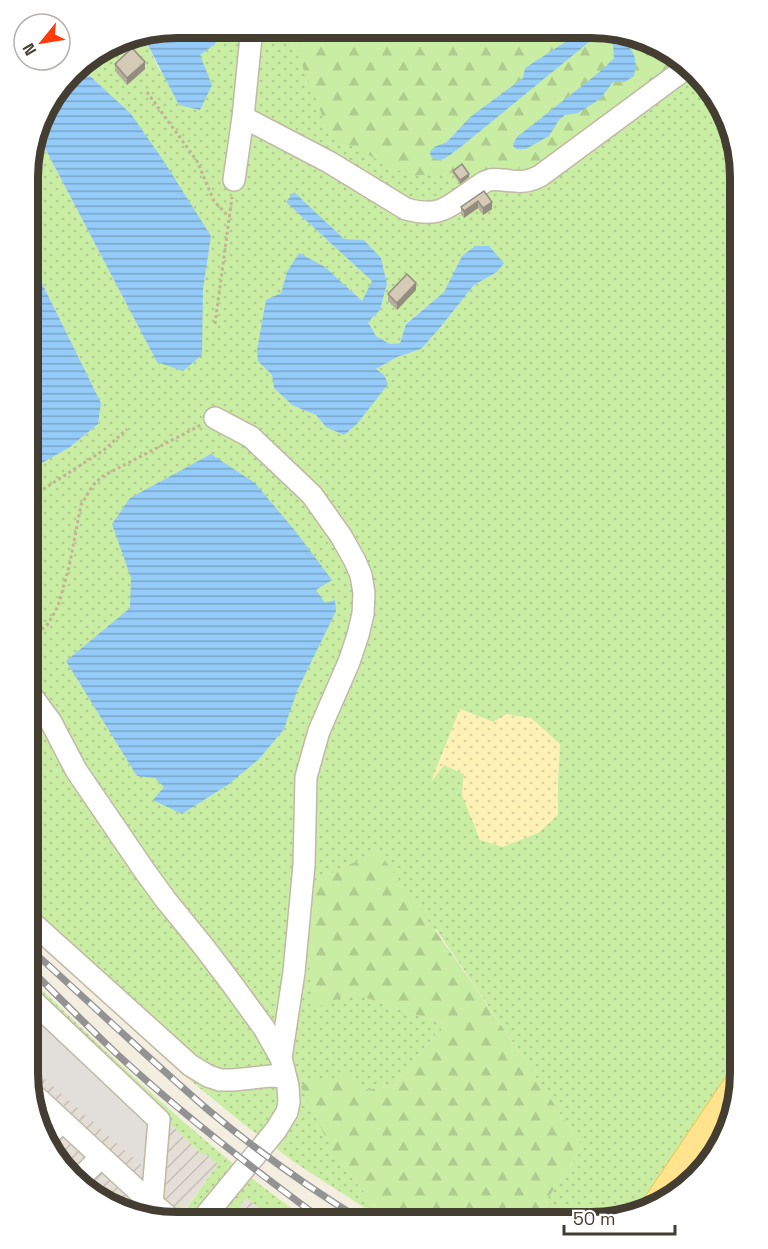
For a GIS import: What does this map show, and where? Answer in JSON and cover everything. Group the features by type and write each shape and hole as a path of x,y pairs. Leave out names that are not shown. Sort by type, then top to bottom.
{"main road":[{"path":"668,1189 728,1097"}],"street":[{"path":"234,180 251,38"},
{"path":"243,117 329,162 406,209 419,213 435,213 491,179 521,182 531,181 540,176 682,71"},
{"path":"208,1212 284,1119 287,1112 289,1102 285,1074 303,865 306,777 319,730 349,662 358,635 363,614 364,593 356,561 312,495 251,437 215,417"},
{"path":"38,705 51,722 76,770 144,870 264,1028 285,1074"},
{"path":"38,928 190,1065 208,1076 220,1080 233,1080 285,1074"},
{"path":"38,1006 159,1120 157,1210"},
{"path":"41,1104 136,1189 154,1209"},
{"path":"51,1132 62,1121"},
{"path":"83,1175 101,1157"}],"path":[{"path":"147,92 196,160 214,201 229,217"},
{"path":"215,324 234,180"},
{"path":"38,632 48,624 58,606 69,567 81,505 93,485 103,476 215,417"},
{"path":"38,493 104,450 127,429"}],"shaded area":[{"path":"38,998 203,1155 205,1152 218,1164 184,1210 176,1212 158,1210 123,1201 92,1183 66,1157 48,1126 40,1100"},
{"path":"38,1017 151,1123 148,1171 38,1073"},
{"path":"246,1198 265,1212 242,1212 238,1209"}],"green space":[{"path":"219,38 297,38 296,50 679,68 702,92 720,123 728,149 730,167 730,1082 723,1117 707,1150 690,1171 676,1183 645,1201 619,1209 592,1212 538,1212 583,1148 436,929 313,1008 352,993 444,1024 394,1086 364,1090 335,1156 380,1212 371,1212 297,1164 245,1125 180,1072 38,943 38,465 70,447 98,424 101,403 38,275 38,176 42,142 157,361 203,290 211,236 90,76 80,77 107,56 145,41 160,71 211,85 199,55 215,44","holes":["286,202 344,239 364,240 381,258 387,284 380,310 368,322 376,336 390,344 400,343 406,323 444,292 462,256 497,272 474,285 421,349 397,357 376,369 326,427 316,415 292,405 274,388 272,375 258,360 257,350 281,293 287,272 325,267 362,302 373,281","460,709 493,722 507,714 558,784 558,815 462,795 464,774 444,765 432,779"]},
{"path":"297,38 592,38 628,42 645,48 674,65 547,167 409,176 330,135 296,50"},
{"path":"378,851 431,924 583,1148 538,1212 380,1212 335,1156 300,1085 347,1075 364,1090 394,1086 444,1024 352,993 313,1009 306,934 311,883"},
{"path":"38,986 129,1073 199,1135 297,1212 264,1212 246,1198 238,1209 242,1212 173,1212 178,1205 185,1210 218,1164 205,1153 203,1155 38,998"}],"sand":[{"path":"460,709 493,722 507,714 531,718 560,744 558,815 538,833 503,847 480,840 462,795 464,774 444,765 431,782"}],"water":[{"path":"167,38 219,38 215,44 200,55 212,85 200,110 179,105 146,41"},
{"path":"572,38 594,38 457,150 444,159 437,160 431,157 430,152 434,147 447,142 470,117 523,78 525,68"},
{"path":"609,39 621,41 631,49 635,58 634,76 625,82 613,82 600,99 578,113 565,115 549,136 526,149 516,149 513,146 517,137 614,58 613,45"},
{"path":"90,76 131,114 211,236 203,290 202,355 183,371 157,362 42,142 56,107 80,77"},
{"path":"294,192 344,239 364,240 381,258 387,284 380,310 368,322 376,336 390,344 400,343 406,324 444,292 462,256 475,246 489,246 504,263 497,272 474,285 421,349 397,357 376,369 384,375 388,384 357,424 344,435 326,427 316,415 292,405 274,388 272,375 258,361 257,350 266,300 281,293 287,272 299,253 325,267 362,301 372,281 286,202"},
{"path":"38,275 101,403 98,424 70,447 38,465"},
{"path":"211,454 255,483 296,532 332,580 316,590 325,603 335,600 336,611 297,691 284,729 259,759 229,784 182,814 153,800 164,787 155,778 137,776 66,661 130,608 131,578 112,524 130,498"}],"building":[{"path":"132,48 145,62 127,78 115,64"},
{"path":"462,164 469,174 460,180 453,171"},
{"path":"484,191 492,202 483,208 478,201 464,211 461,207"},
{"path":"407,274 416,283 397,303 388,294"}],"railway":[{"path":"38,956 207,1109 283,1168 349,1212"},
{"path":"38,977 118,1055 168,1099 312,1212"}]}
